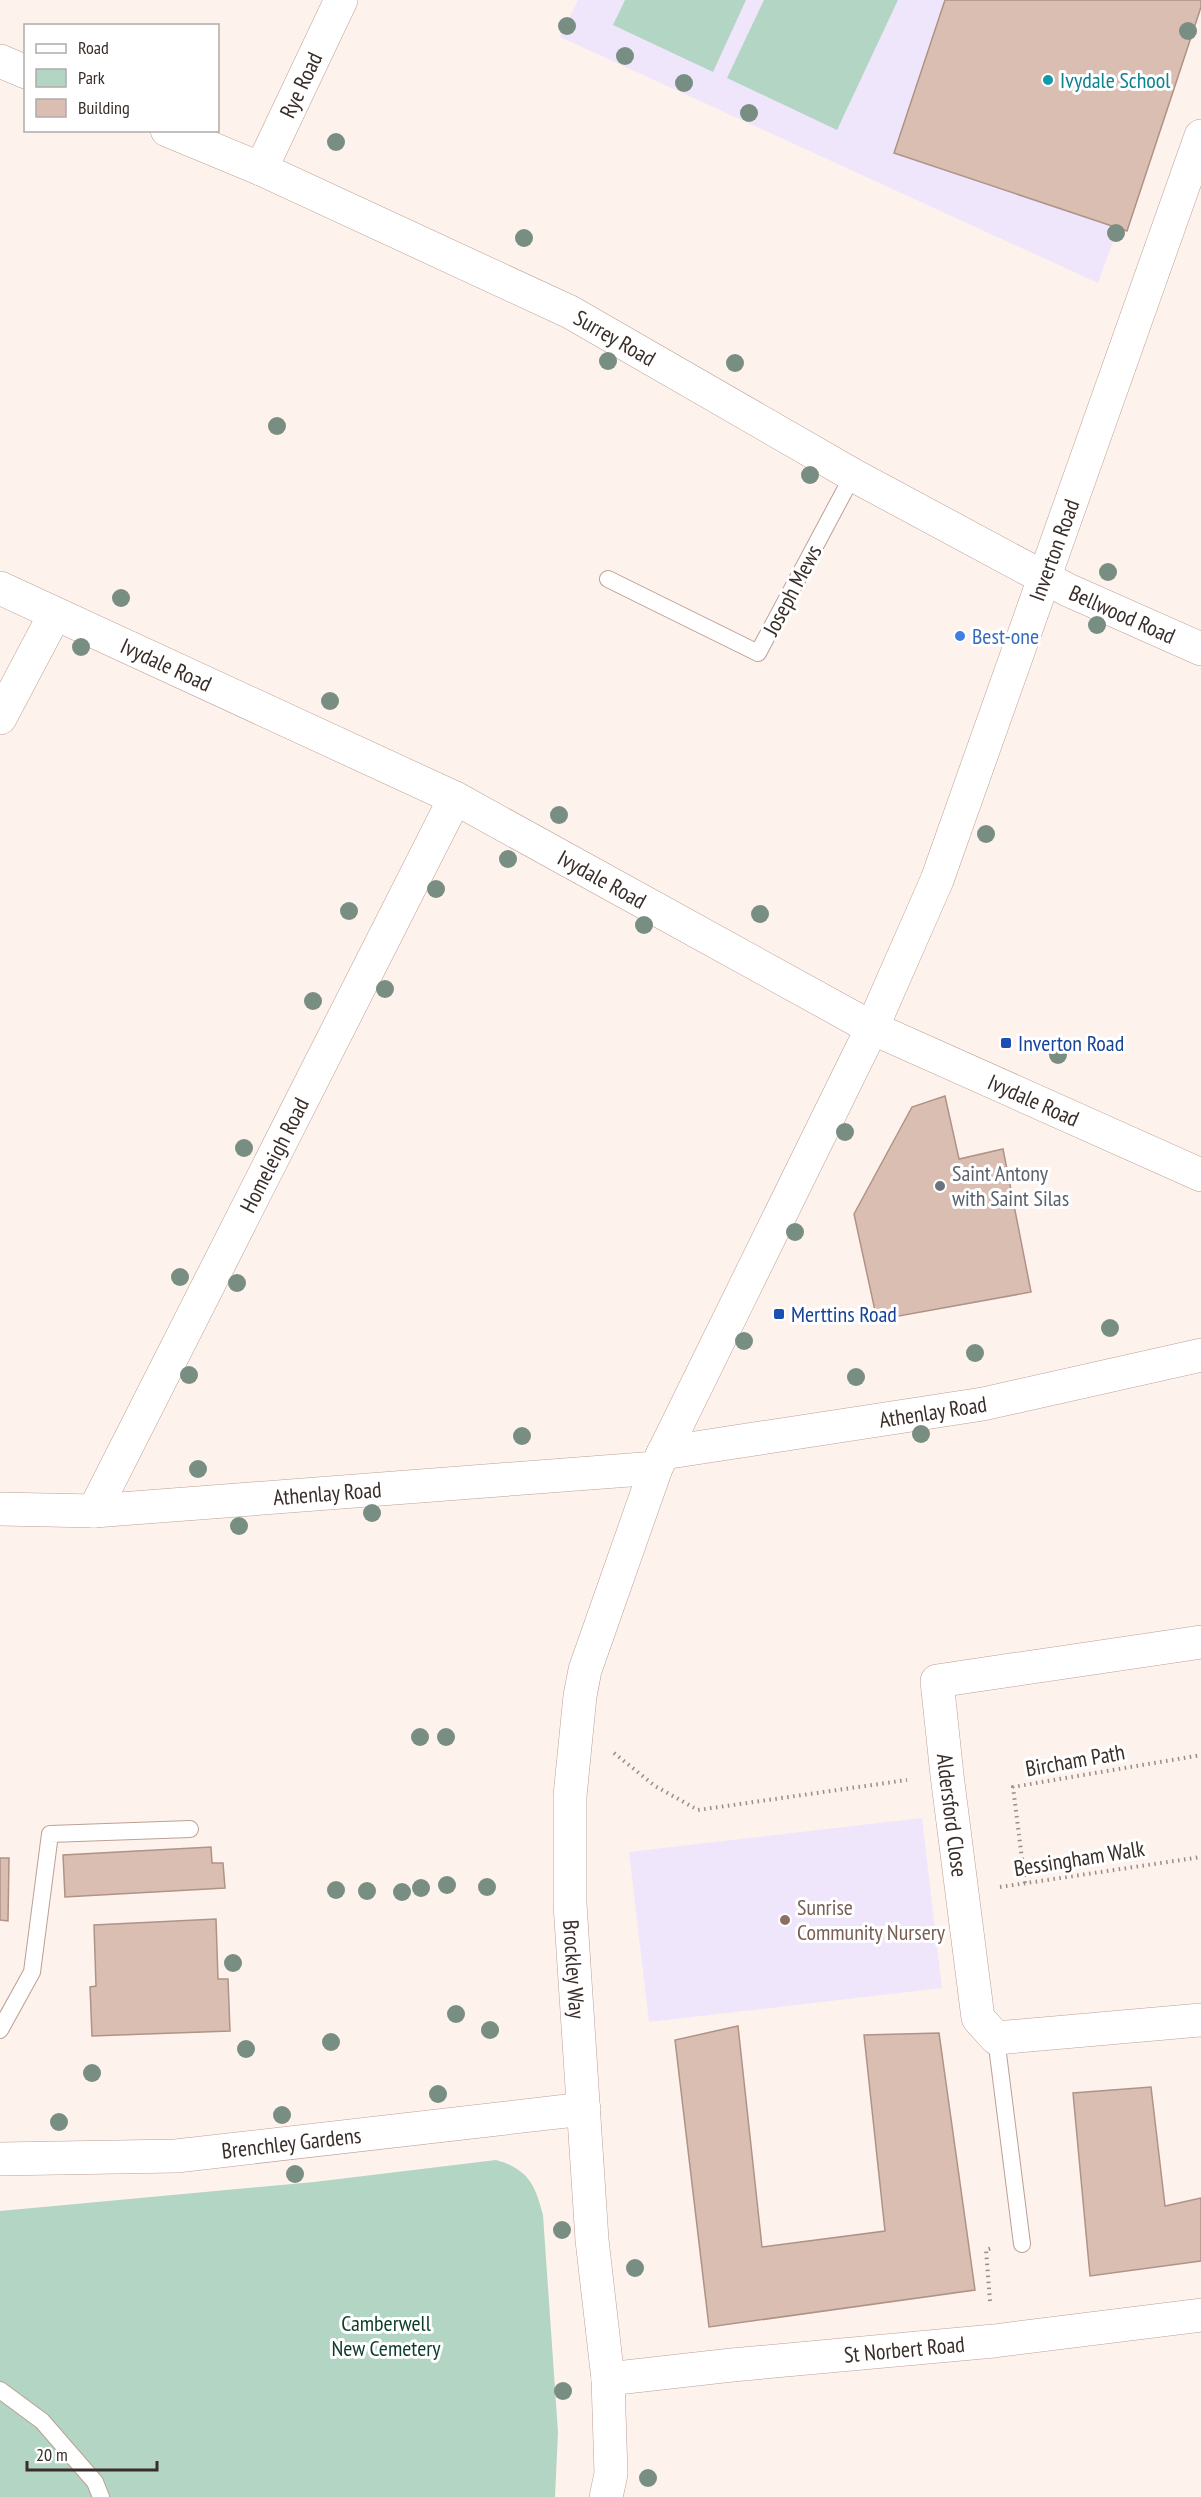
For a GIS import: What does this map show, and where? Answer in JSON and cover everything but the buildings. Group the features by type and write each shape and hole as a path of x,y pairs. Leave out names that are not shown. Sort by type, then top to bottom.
{"street":[{"name":"Rye Road","path":"261,169 341,0"},
{"path":"0,61 24,71"},
{"name":"Surrey Road","path":"172,132 261,169 570,312 853,475 1044,578"},
{"name":"Inverton Road","path":"872,1028 937,880 1199,148"},
{"name":"Bellwood Road","path":"1044,578 1201,649"},
{"name":"Ivydale Road","path":"0,588 454,798 872,1028 1201,1175"},
{"path":"0,718 55,614"},
{"name":"Homeleigh Road","path":"94,1511 454,798"},
{"path":"659,1461 872,1028"},
{"name":"Athenlay Road","path":"0,1509 94,1511 659,1461 983,1404 1201,1355"},
{"name":"Brockley Way","path":"606,2497 611,2474 609,2379 592,2240 570,1904 570,1796 580,1696 589,1660 659,1461"},
{"name":"Aldersford Close","path":"996,2038 978,2018 937,1681 1201,1642"},
{"path":"996,2038 1201,2020"},
{"name":"Brenchley Gardens","path":"0,2159 176,2156 584,2109"},
{"name":"St Norbert Road","path":"609,2379 732,2365 994,2341 1201,2315"}],"lane":[{"name":"Joseph Mews","path":"608,579 758,652 853,475"},
{"path":"0,2030 32,1972 50,1834 190,1829"},
{"path":"996,2038 1022,2244"},
{"path":"0,2390 42,2421 95,2482 101,2497"}],"path":[{"path":"607,1746 655,1786 698,1810 947,1775"},
{"name":"Bircham Path","path":"1024,1883 1013,1787 1201,1755"},
{"name":"Bessingham Walk","path":"961,1893 1201,1857"},
{"path":"994,2341 986,2250 1022,2244"}],"shaded area":[{"path":"578,0 1201,0 1098,283 560,37"},
{"name":"Sunrise Community Nursery","path":"922,1818 942,1988 649,2022 629,1852"}],"green space":[{"path":"625,0 746,0 713,72 613,25"},
{"path":"764,0 898,0 837,130 727,78"},
{"name":"Camberwell New Cemetery","path":"496,2160 523,2173 533,2186 543,2215 558,2432 555,2497 0,2497 0,2211 314,2182"}],"place":[{"name":"Ivydale School","path":"1048,80"},
{"name":"Best-one","path":"960,636"},
{"name":"Inverton Road","path":"1006,1043"},
{"name":"Saint Antony with Saint Silas","path":"940,1186"},
{"name":"Merttins Road","path":"779,1314"},
{"name":"Sunrise Community Nursery","path":"785,1920"}]}
